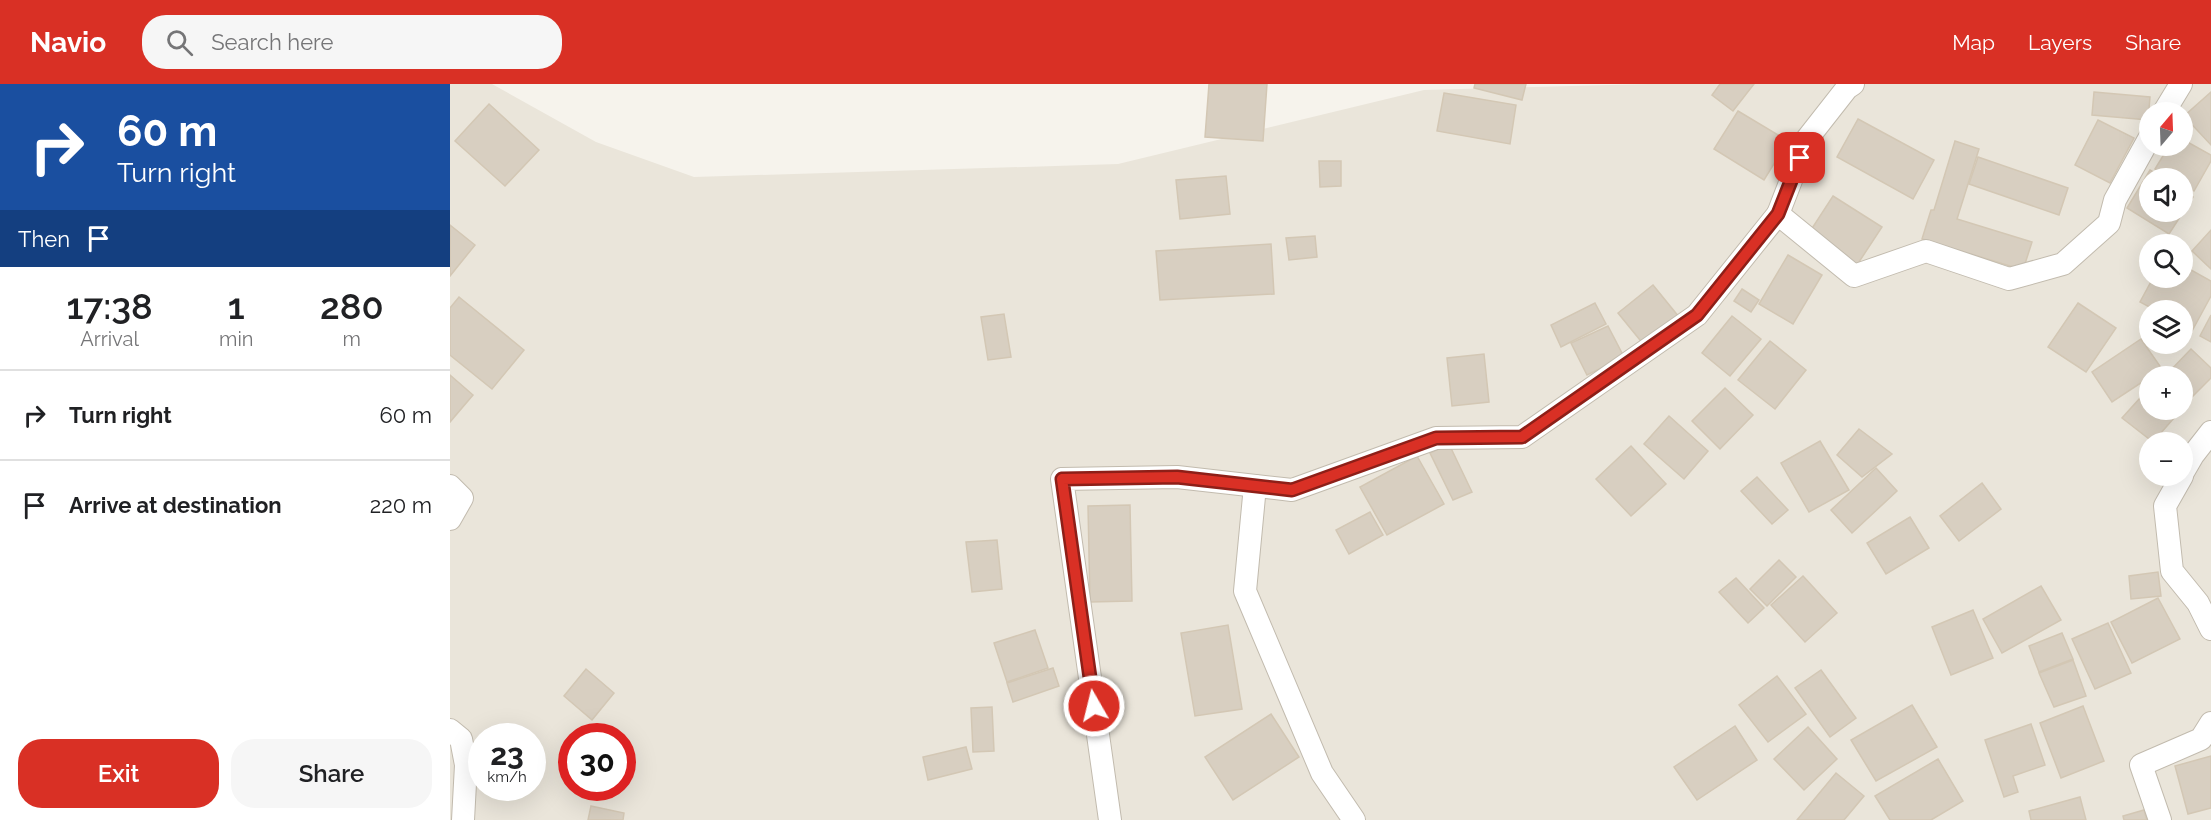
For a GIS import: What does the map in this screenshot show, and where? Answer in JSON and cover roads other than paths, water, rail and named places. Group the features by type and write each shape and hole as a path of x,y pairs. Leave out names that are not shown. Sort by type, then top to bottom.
{"street":[{"path":"1110,820 1062,479 1177,477 1292,490 1436,438 1522,437 1697,315 1778,214 1807,139 1847,88 1853,84"},
{"path":"2170,102 2181,84"},
{"path":"1778,214 1854,276 1926,251 2009,279 2063,264 2109,223 2115,200 2139,156"},
{"path":"2193,455 2211,432"},
{"path":"450,486 462,498 450,519"},
{"path":"1255,486 1245,591 1322,773 1354,820"},
{"path":"2176,486 2165,506 2172,571 2198,603 2211,629"},
{"path":"2160,820 2141,765 2201,739 2211,723"},
{"path":"450,730 461,739 466,765 463,820"}]}
